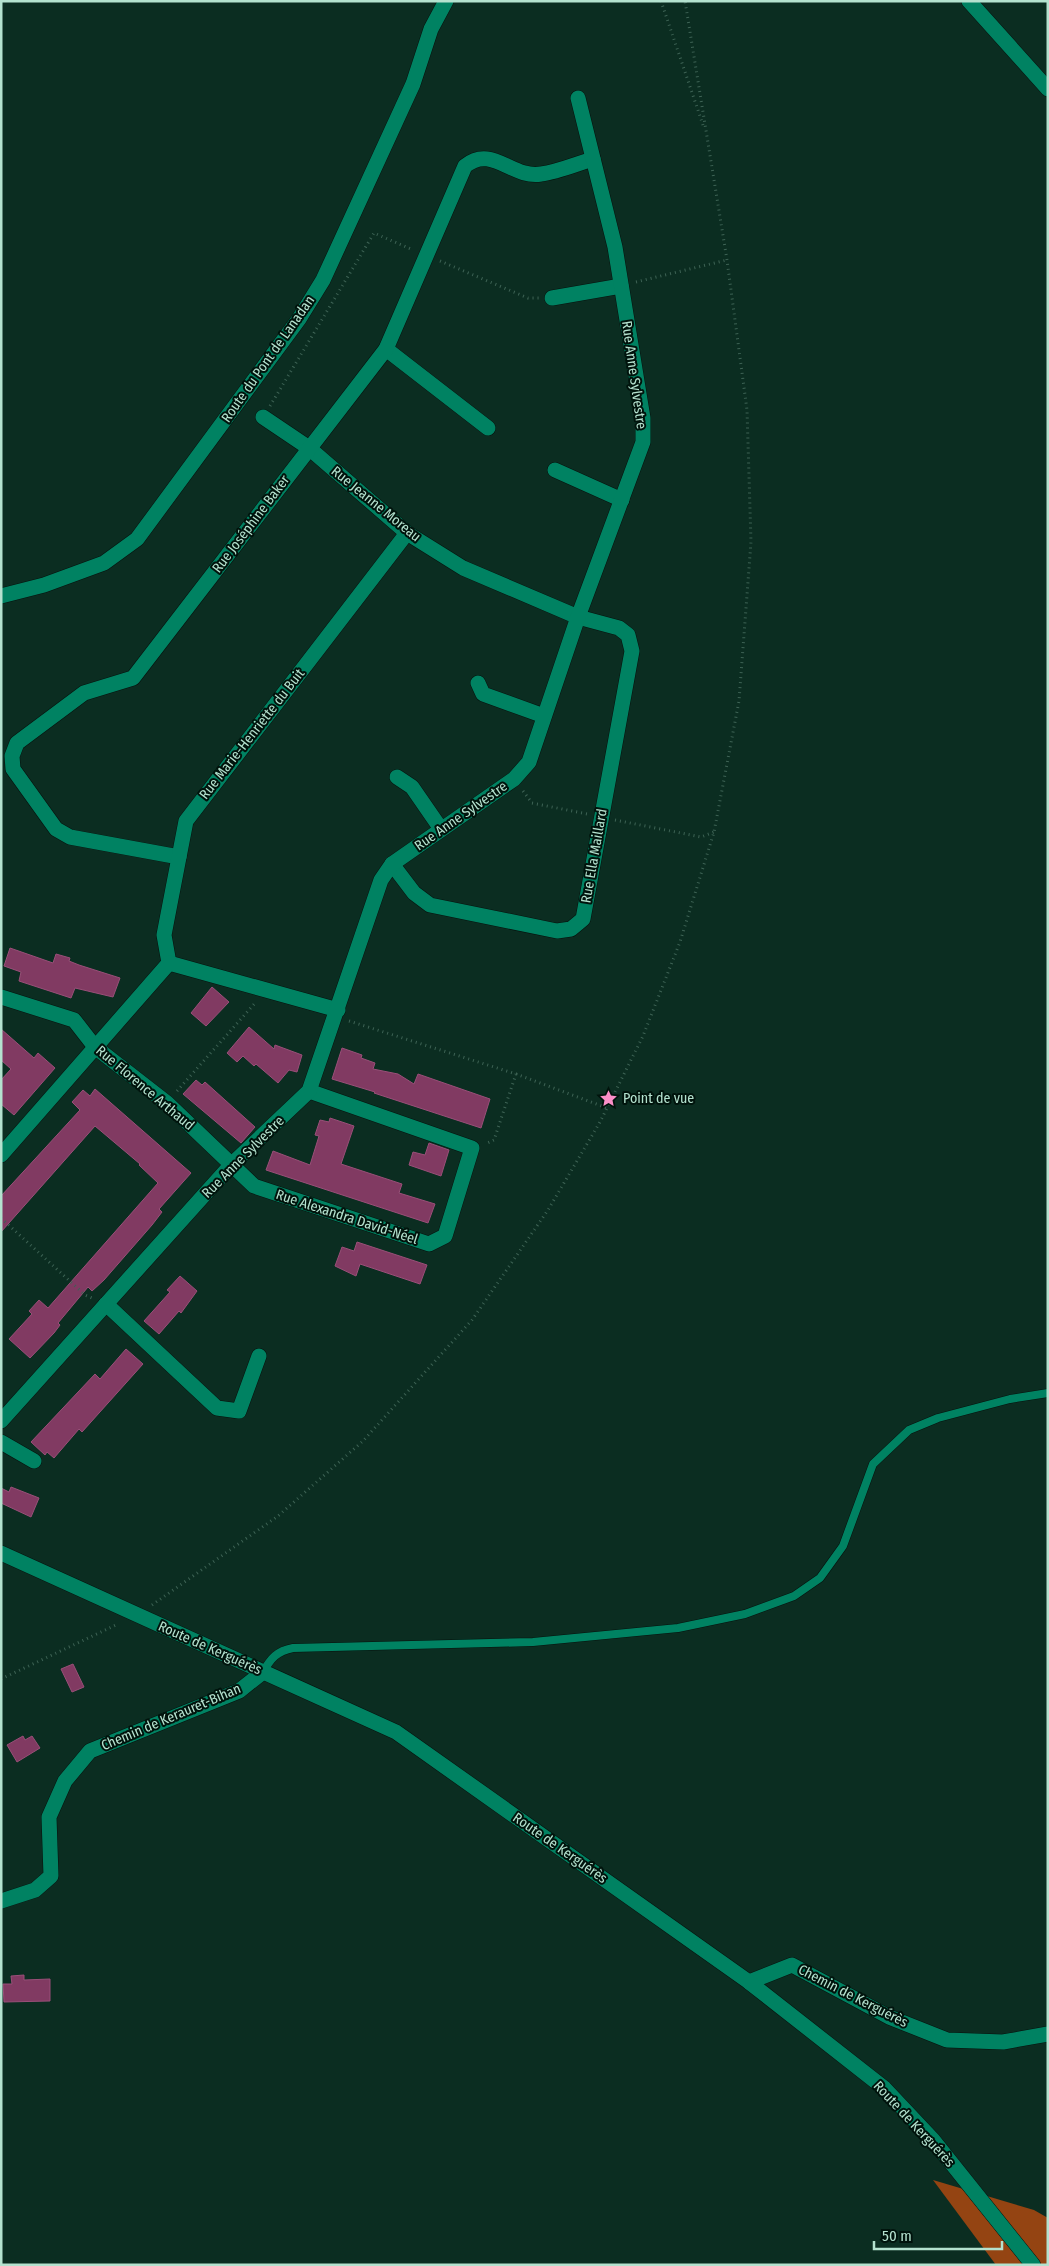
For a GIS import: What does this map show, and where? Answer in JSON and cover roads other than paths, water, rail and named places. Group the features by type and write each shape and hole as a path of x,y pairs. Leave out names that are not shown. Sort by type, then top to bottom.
{"street":[{"name":"Route du Pont de Lanadan","path":"1,596 44,584 104,563 137,538 143,531 299,320 323,280 413,84 431,29 446,1"},
{"path":"969,1 1048,89"},
{"name":"Rue Anne Sylvestre","path":"1,1421 231,1165 309,1091 381,880 392,864 514,779 529,762 578,617 643,442 643,426 615,247 578,98"},
{"name":"Rue Joséphine Baker","path":"179,857 70,837 56,829 13,769 12,756 17,743 84,693 133,678 386,349 465,166 475,158 485,158 530,174 540,175 593,159"},
{"path":"552,298 621,286"},
{"path":"386,349 488,428"},
{"name":"Rue Jeanne Moreau","path":"263,417 309,448 407,533 463,568 578,617"},
{"path":"554,470 622,500"},
{"name":"Rue Marie-Henriette du Buit","path":"169,963 164,935 186,822 407,533"},
{"name":"Rue Ella Maillard","path":"392,864 414,893 430,905 557,932 571,929 583,919 632,651 628,635 619,628 578,617"},
{"path":"478,682 483,694 544,716"},
{"path":"397,777 412,787 442,829"},
{"path":"1,1155 169,963 266,990 336,1013"},
{"name":"Rue Florence Arthaud","path":"3,1002 74,1020 95,1047 167,1102 231,1165"},
{"name":"Rue Alexandra David-Néel","path":"231,1165 254,1186 429,1244 445,1236 472,1148 309,1091"},
{"path":"106,1304 217,1408 240,1411 259,1356"},
{"path":"1,1442 34,1461"},
{"name":"Route de Kerguérès","path":"1,1553 396,1732 749,1982 884,2088 933,2140 1033,2265"},
{"name":"Chemin de Kerauret-Bihan","path":"1,1901 35,1890 51,1876 49,1817 64,1781 90,1751 239,1691 263,1672"},
{"name":"Chemin de Kerguérès","path":"749,1982 792,1965 888,2017 947,2040 1003,2042 1048,2034"}],"lane":[{"path":"263,1672 272,1656 282,1650 293,1648 533,1642 678,1628 745,1614 794,1596 820,1578 843,1546 874,1464 909,1430 938,1418 992,1404 1048,1393"}],"place":[{"name":"Point de vue","path":"609,1098"}]}
